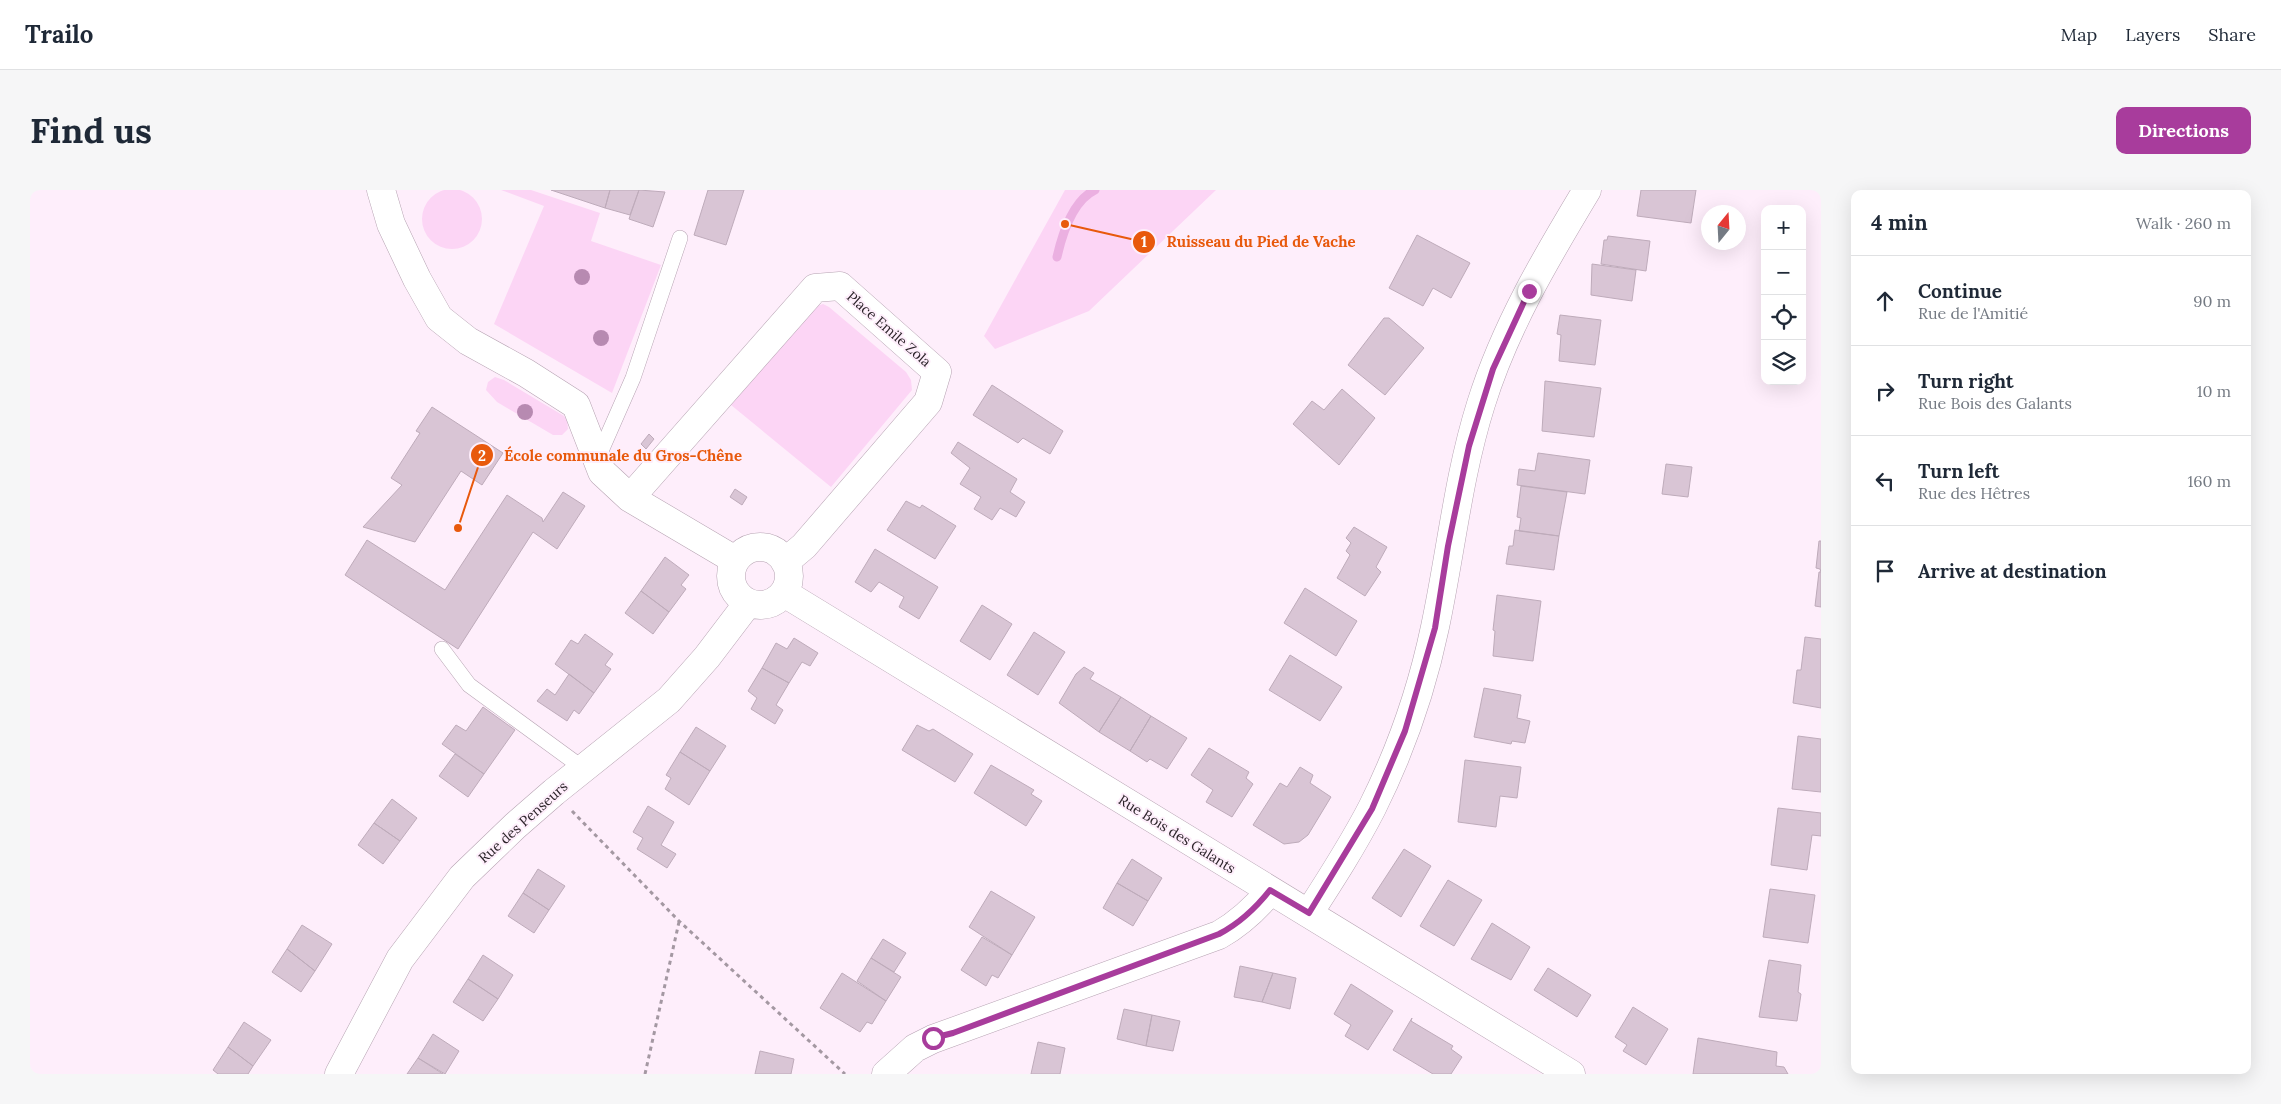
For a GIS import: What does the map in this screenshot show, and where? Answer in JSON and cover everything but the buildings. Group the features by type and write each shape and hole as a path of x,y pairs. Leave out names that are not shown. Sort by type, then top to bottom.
{"street":[{"path":"381,190 391,224 438,318 468,341 526,373 576,405 596,461 602,472 630,498 735,560"},
{"path":"1309,913 1372,809 1405,731 1435,628 1460,482 1481,403 1493,369 1529,291 1587,190"},
{"name":"Place Emile Zola","path":"630,498 815,288 840,286 938,372 928,402 804,546 786,562"},
{"path":"756,546 773,550 786,562 789,578 784,593 778,598 764,605 748,603 734,589 731,570 735,560 748,549 756,546"},
{"name":"Rue Bois des Galants","path":"784,593 1571,1074"},
{"name":"Rue des Penseurs","path":"339,1074 400,960 462,877 554,792 670,700 707,657 748,603"},
{"path":"886,1074 915,1048 933,1038 953,1033 1219,934 1236,925 1255,909 1270,890"}],"lane":[{"path":"596,461 633,378 680,238"},
{"path":"442,649 469,685 584,769"}],"path":[{"path":"554,792 679,921 846,1074"},
{"path":"645,1074 679,921"}],"shaded area":[{"path":"446,189 458,189 469,194 477,202 482,213 480,231 469,244 458,249 446,249 435,244 427,236 422,225 422,213 427,202 435,194"},
{"path":"501,190 531,190 600,213 591,241 661,265 612,393 494,324 544,206"},
{"path":"1065,190 1216,190 1089,311 995,349 984,336"},
{"path":"823,304 906,372 911,380 912,390 831,487 731,405 814,307"},
{"path":"495,377 504,380 564,416 567,420 568,429 562,435 553,435 497,402 486,390 488,382"}],"waterway":[{"path":"1057,257 1065,229 1074,210 1087,195 1095,190"}],"place":[{"name":"Ruisseau du Pied de Vache","path":"1065,224"},
{"name":"École communale du Gros-Chêne","path":"458,528"}],"route":[{"path":"933,1038 953,1033 1219,934 1236,925 1255,909 1270,890 1309,913 1372,809 1405,731 1435,628 1460,482 1481,403 1510,328 1529,291"}]}
